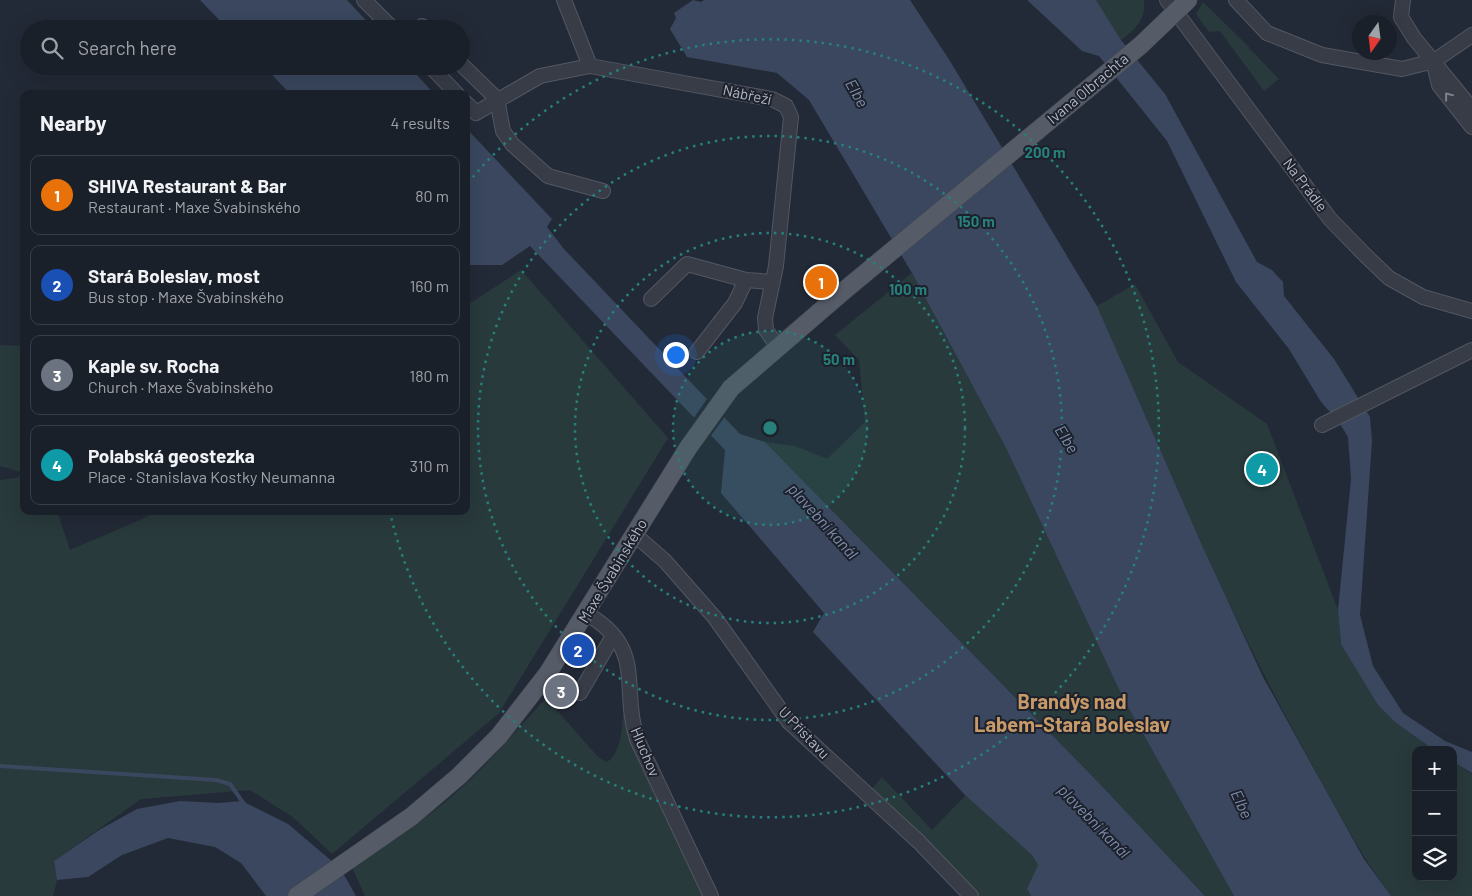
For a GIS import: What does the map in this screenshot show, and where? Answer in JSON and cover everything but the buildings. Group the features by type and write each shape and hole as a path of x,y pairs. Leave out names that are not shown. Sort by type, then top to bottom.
{"main road":[{"name":"Ivana Olbrachta","path":"846,289 1141,45 1178,4"},
{"name":"Maxe Švabinského","path":"297,896 412,816 452,782 499,736 548,673 587,614 634,534 724,396 846,289"}],"street":[{"path":"564,0 590,66"},
{"path":"1236,0 1267,33 1322,55 1402,69 1434,61 1472,35"},
{"path":"1403,0 1401,17 1414,38 1472,109"},
{"path":"367,1 385,20"},
{"name":"Na Prádle","path":"1178,4 1330,219 1389,278 1423,297 1472,311"},
{"path":"1434,61 1439,85 1472,127"},
{"name":"Nábřeží","path":"470,107 476,113 497,99 540,76 590,66 772,99 786,106 791,117 776,266 765,326 778,347"},
{"path":"470,73 497,99 503,131 512,144 548,176 603,190"},
{"path":"439,75 453,90"},
{"path":"651,299 687,264 746,280 772,282"},
{"path":"698,352 735,303 746,280"},
{"path":"1322,425 1472,350"},
{"name":"U Přístavu","path":"634,534 665,561 715,618 789,722 918,842 971,896"},
{"name":"Hluchov","path":"587,614 602,622 624,650 629,669 631,712 637,739 711,896"},
{"path":"580,693 613,636"}],"shaded area":[{"path":"1096,0 1144,0 1142,18 1135,28 1121,40"},
{"path":"1203,2 1279,79 1264,91 1220,31 1209,32 1196,14"},
{"path":"521,270 668,438 499,713 332,854 294,818 250,790 141,799 54,861 57,880 53,896 0,896 0,480 16,478 20,476 20,515 58,515 70,550 150,515 470,515 470,303"},
{"path":"912,273 1006,448 1123,698 1234,896 1205,896 1101,785 765,442 795,446 827,459 865,422 859,360 835,335"},
{"path":"1135,284 1178,362 1267,424 1338,610 1341,644 1395,722 1428,746 1412,746 1412,881 1457,881 1457,765 1472,774 1472,896 1391,896 1379,879 1327,793 1250,647 1171,477 1097,306"},
{"path":"0,345 20,346 20,472 0,466"},
{"path":"546,698 599,758 607,762 612,758 618,747 623,714 706,896 365,896 351,865 414,825 450,798 488,762"},
{"path":"882,777 932,830 966,795 1032,855 1038,865 1028,889 1031,896 980,896 871,790"}],"water":[{"path":"200,0 347,0 366,20 219,20"},
{"name":"Elbe","path":"693,0 701,2 704,0 910,0 950,61 1097,306 1201,543 1263,677 1364,859 1391,896 1234,896 1123,698 1006,448 912,273 809,100 777,73 687,57 670,29 676,18 674,13"},
{"path":"1027,0 1096,0 1121,40 1165,94 1257,262 1272,270 1283,282 1284,296 1334,359 1370,417 1372,441 1360,615 1373,666 1403,713 1445,741 1472,752 1472,773 1457,764 1457,746 1428,746 1395,722 1378,705 1341,644 1338,610 1351,479 1348,437 1339,422 1321,402 1289,349 1236,282 1167,141 1099,56 1082,51"},
{"path":"272,75 417,75 430,90 286,90"},
{"name":"plavební kanál","path":"470,132 552,219 547,227 564,249 740,434 765,442 1101,785 1205,896 1031,896 1027,889 1038,865 1032,855 965,795 813,632 824,613 721,493 725,450 530,246 502,265 470,265"},
{"path":"180,801 219,803 242,801 288,824 340,868 356,896 266,896 241,863 215,847 168,838 122,855 88,877 57,880 54,861 99,830 137,809"}],"pier":[{"path":"709,396 726,415 710,437 693,419"}],"waterway":[{"path":"0,766 216,780 230,784 244,804"}],"place":[{"name":"SHIVA Restaurant & Bar","path":"821,282"},
{"name":"Polabská geostezka","path":"1262,469"},
{"name":"Stará Boleslav, most","path":"578,650"},
{"name":"Kaple sv. Rocha","path":"561,691"}],"district":[{"name":"Brandýs nad Labem-Stará Boleslav","path":"1072,714"}]}
